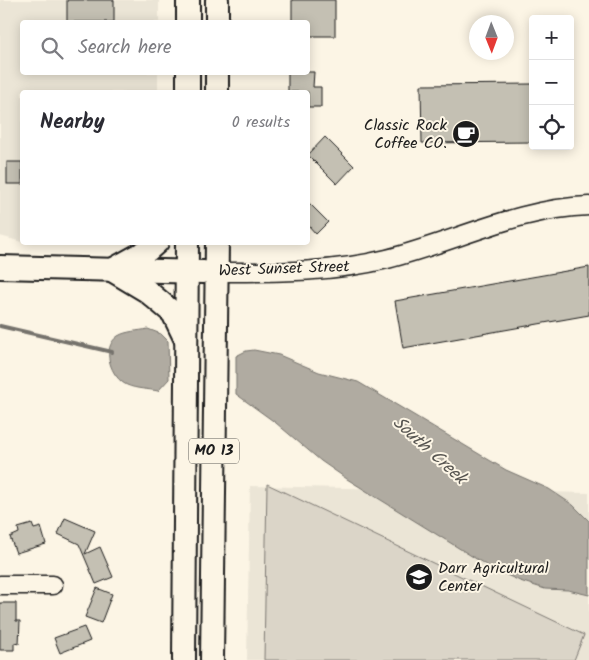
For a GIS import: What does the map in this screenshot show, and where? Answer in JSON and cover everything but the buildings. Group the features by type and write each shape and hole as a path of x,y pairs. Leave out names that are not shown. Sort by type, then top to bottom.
{"main road":[{"path":"188,0 188,20"},
{"path":"217,0 217,20"},
{"path":"188,75 188,90"},
{"path":"216,75 216,90"},
{"path":"154,245 112,270 146,291 173,313 187,343"},
{"name":"MO 13","path":"184,660 188,245"},
{"name":"MO 13","path":"212,660 216,245"},
{"name":"West Sunset Street","path":"0,267 216,272"}],"street":[{"name":"West Sunset Street","path":"216,272 286,272 344,268 402,255 510,219 557,208 589,206"},
{"path":"0,585 53,585"}],"shaded area":[{"path":"0,0 159,0 159,20 20,20 20,75 158,75 158,90 20,90 20,241 0,236"},
{"path":"267,484 584,635 574,660 264,660"},
{"name":"Darr Agricultural Center","path":"250,486 589,493 589,660 247,660"}],"water":[{"path":"148,329 161,334 168,341 169,379 158,391 127,385 116,376 110,362 110,348 118,336"},
{"path":"254,350 279,355 319,372 358,382 506,470 549,489 573,505 589,521 589,595 568,590 545,589 520,581 491,568 321,461 276,423 236,394 236,356 246,351"}],"waterway":[{"name":"South Creek","path":"0,326 112,352"}],"place":[{"name":"Classic Rock Coffee CO.","path":"466,134"},
{"name":"Darr Agricultural Center","path":"419,577"}]}
